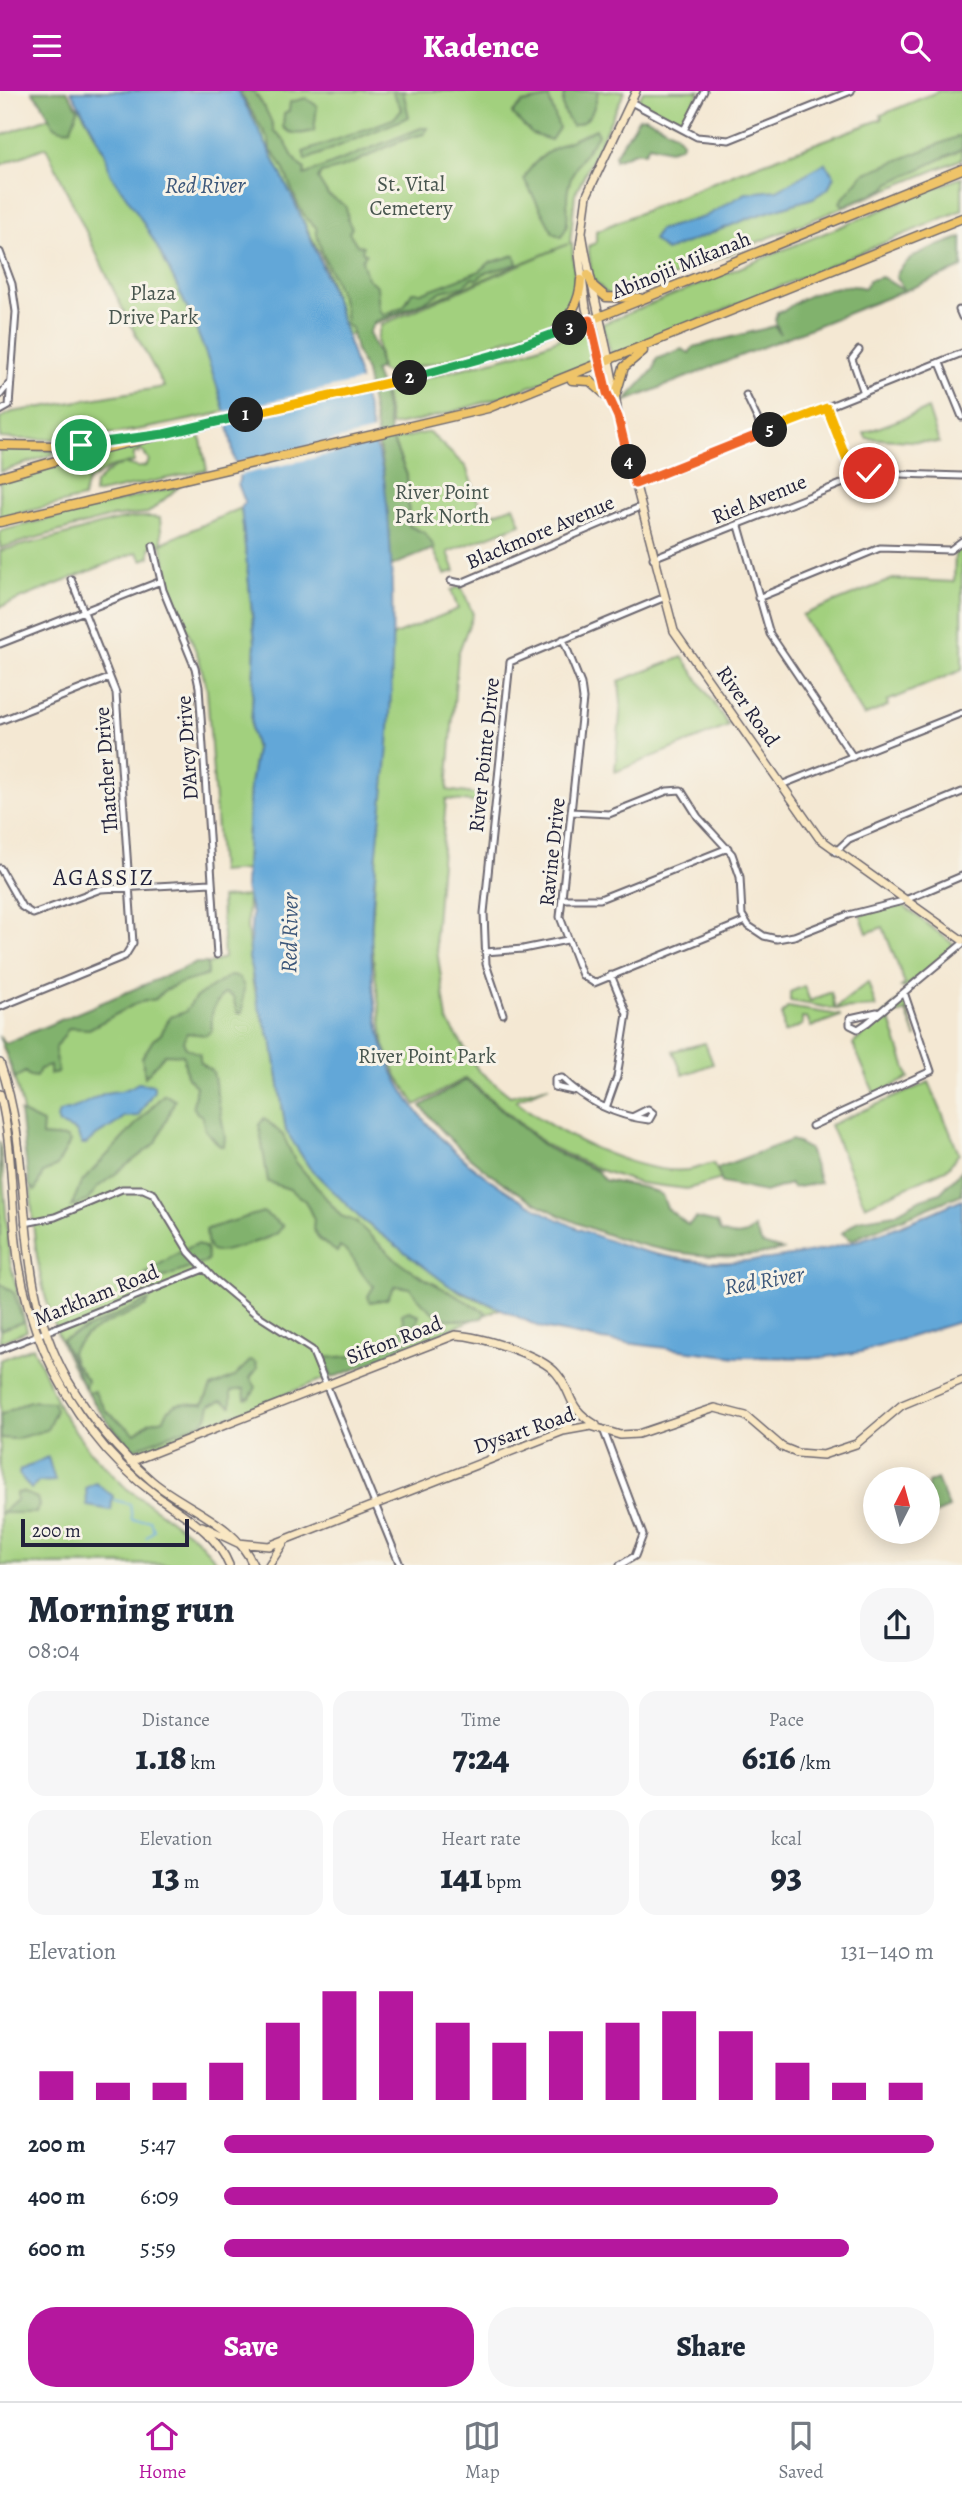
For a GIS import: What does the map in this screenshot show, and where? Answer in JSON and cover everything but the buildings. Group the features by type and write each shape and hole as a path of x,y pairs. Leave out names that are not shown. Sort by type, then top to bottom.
{"main road":[{"name":"Abinojii Mikanah","path":"0,477 60,459 466,364 594,319 961,170"},
{"path":"0,523 488,408 654,344 962,216"},
{"path":"585,277 606,297 646,298"},
{"path":"552,335 575,309 585,277"},
{"path":"552,385 583,379 612,395 624,367 654,344"},
{"path":"0,445 69,446 164,434"}],"street":[{"name":"River Road","path":"636,91 591,183 585,204 582,232 585,277 640,507 674,631 819,838 962,942"},
{"path":"684,130 704,91"},
{"path":"631,102 697,137 729,140 851,91"},
{"path":"0,252 12,284 16,312 9,406 0,411"},
{"path":"859,349 852,359 864,393"},
{"path":"635,484 962,353"},
{"path":"940,363 962,417"},
{"path":"0,395 9,384"},
{"path":"746,395 764,433"},
{"path":"827,408 854,478"},
{"name":"Riel Avenue","path":"653,558 854,478 883,472 962,476"},
{"name":"Blackmore Avenue","path":"451,582 461,583 640,507"},
{"path":"738,526 770,634 853,757"},
{"path":"758,598 880,548 950,550 962,541"},
{"name":"D'Arcy Drive","path":"153,546 161,581 195,668 199,687 217,955"},
{"name":"Thatcher Drive","path":"0,1007 125,956 131,951 120,718 116,694 71,579"},
{"path":"0,644 161,581"},
{"name":"River Pointe Drive","path":"503,1014 496,999 485,952 484,913 509,666 515,659 663,598"},
{"name":"Ravine Drive","path":"563,639 581,684 583,699 561,921 567,940 587,980 594,983 746,921"},
{"path":"0,721 109,678"},
{"path":"781,785 962,713"},
{"path":"571,812 609,814 677,789 684,793 698,817 728,848 737,867 740,907 746,921 764,936 782,939 865,909 904,901 962,876"},
{"path":"835,852 849,839 962,792"},
{"path":"562,899 584,901 616,894 728,848"},
{"path":"0,868 22,907 33,914 93,891 211,883"},
{"path":"485,952 567,940"},
{"path":"877,1012 856,1014 850,1018 850,1024 858,1029 962,942"},
{"path":"606,1108 617,1077 627,1014 611,975"},
{"path":"812,1126 931,1071 904,992"},
{"path":"0,1063 15,1120 32,1285 46,1332 66,1377 86,1408 130,1462 169,1495 227,1531 241,1544 253,1565"},
{"path":"573,1091 606,1108 632,1117"},
{"path":"0,1094 8,1137 20,1267 37,1335 65,1392 109,1452 152,1492 202,1526 218,1545 229,1565"},
{"path":"24,1223 55,1217 122,1189 148,1190 157,1196 184,1244 204,1269 247,1308 307,1345 400,1565"},
{"name":"Markham Road","path":"0,1350 204,1269"},
{"name":"Sifton Road","path":"130,1462 443,1338 466,1336 538,1360 553,1369 572,1405 603,1429"},
{"name":"Dysart Road","path":"202,1526 241,1544 263,1547 376,1506 563,1431 582,1426 620,1435 638,1434 715,1408 746,1416 782,1447 797,1453 822,1455 856,1444 902,1405 962,1380"},
{"path":"563,1431 570,1423 572,1405"},
{"path":"603,1429 642,1531 632,1560 620,1565"},
{"path":"269,1565 284,1541"}],"green space":[{"path":"32,91 67,91 78,109 71,129 55,126"},
{"name":"St. Vital Cemetery","path":"237,91 625,91 575,194 570,243 575,282 572,299 563,319 448,360 386,373 381,371 377,339 381,325 568,244 347,336 322,258"},
{"path":"239,91 253,91 269,116 274,131 305,169 304,175 421,128 428,128 424,134 335,170 321,173 318,179 328,195 346,206 352,228 349,232 357,245 363,246 362,251 366,254 362,260 367,278 377,286 379,309 383,315 404,306 412,292 424,292 480,271 489,263 515,255 517,264 485,273 477,279 472,278 463,286 442,291 424,302 374,322 369,333 378,354 380,369 374,371 383,393 391,437 407,475 409,526 425,533 435,548 389,567 384,476 366,372 356,351 351,328 346,325 342,300 322,251 316,227 301,210 283,168 270,150 269,140"},
{"path":"392,91 403,91 409,117 306,160 303,152 393,119 402,110"},
{"path":"566,91 598,91 591,114 584,121 572,126 563,109"},
{"path":"643,91 700,91 683,124 638,101"},
{"path":"939,91 962,91 962,159 628,295 609,296 592,278 588,246 596,243 596,231 738,172 882,119 881,115"},
{"path":"306,98 317,106 314,131 290,132 283,127 284,114 289,111 290,102"},
{"path":"549,98 559,128 551,140 532,134 512,114 522,103"},
{"name":"Plaza Drive Park","path":"79,106 107,160 111,175 147,227 179,290 206,354 225,412 113,434 57,439 0,438 0,418 12,412 164,387 126,316 46,147 0,165 0,136"},
{"path":"645,117 675,133 683,142 680,147 669,150 649,145 645,152 635,152 615,160 615,155 639,118"},
{"path":"596,129 598,135 580,160 570,181 567,225 561,237 553,233 524,179 545,154"},
{"path":"962,135 962,149 890,183 885,189 843,206 840,202 863,174"},
{"path":"962,177 962,210 612,357 602,324"},
{"path":"962,237 962,268 624,402 654,369 656,359 682,349 689,353 693,347 775,326 780,334 775,320 777,312 822,291 844,286 865,288 869,280 882,277 903,290 896,275 910,259 925,250"},
{"path":"588,327 596,361 495,399 391,426 384,389 525,352"},
{"path":"928,409 939,443 866,438 864,433"},
{"path":"199,430 207,470 94,494 95,484 115,467 147,465 149,460 140,448 139,455 138,452 134,453 134,462 113,466 88,481 83,498 0,518 0,481 67,461"},
{"name":"River Point Park North","path":"429,432 466,467 484,517 514,506 521,524 448,552 455,571 445,574 425,533 409,526 407,475 393,440"},
{"path":"0,448 62,451 0,472"},
{"path":"180,486 148,513 111,517 0,548 0,531"},
{"path":"241,508 255,642 251,730 256,749 250,785 246,870 220,872 207,690 199,659 172,591 161,544 150,547 150,557 142,560 137,552 0,607 0,551 105,523 146,517 160,518 162,543"},
{"path":"962,548 962,670 887,701 888,706 864,716 802,615 893,579 954,582 955,552"},
{"name":"River Point Park","path":"461,586 473,614 458,654 447,790 488,796 487,804 446,799 435,936 447,1020 478,1070 510,1096 549,1086 516,1100 550,1125 597,1149 645,1166 687,1170 713,1163 722,1179 687,1189 639,1183 600,1170 546,1145 466,1078 416,1105 397,1076 384,1046 371,939 391,641 394,635 458,609 451,590"},
{"path":"683,657 729,726 615,772 621,703 619,681"},
{"path":"248,896 247,928 253,985 273,1046 286,1131 361,1219 460,1292 500,1309 135,1454 116,1433 84,1387 59,1337 50,1311 42,1284 35,1239 23,1113 3,1046 224,958 221,898"},
{"path":"904,906 953,944 952,950 905,988 901,987 905,984 883,927 867,933 860,914"},
{"path":"196,963 207,963 208,975 172,987 156,999 137,1003 89,1029 69,1028 55,1049 58,1072 50,1074 50,1066 40,1069 36,1077 25,1072 15,1078 0,1038 6,1043"},
{"path":"229,976 238,977 244,986 242,1013 237,1013 233,997 225,993 213,1011 212,1031 206,1035 187,1033 183,1042 186,1048 200,1054 200,1062 213,1072 225,1137 224,1146 220,1146 205,1130 202,1116 193,1106 196,1086 187,1077 183,1055 165,1054 145,1077 142,1058 153,1040 161,1034 170,1017 185,1012 195,998"},
{"path":"868,982 876,1007 837,1009 838,1006"},
{"path":"804,986 810,1001 831,992 835,1009 790,1001 790,992"},
{"path":"900,1000 904,1000 916,1038 906,1011 889,1017 909,1078 875,1095 853,1044"},
{"path":"788,1007 840,1016 811,1027 807,1018 802,1018 802,1025 784,1033 782,1014"},
{"path":"705,1043 713,1064 683,1075 673,1051"},
{"path":"466,1080 547,1148 597,1171 604,1180 646,1188 662,1195 667,1208 688,1225 696,1218 717,1223 720,1232 738,1236 754,1228 762,1244 782,1250 741,1256 697,1255 651,1247 606,1234 522,1195 485,1170 453,1142 421,1106"},
{"path":"929,1082 959,1153 948,1168 865,1206 830,1125"},
{"path":"164,1094 175,1100 156,1143 98,1187 87,1201 71,1207 81,1183"},
{"path":"20,1112 43,1123 42,1136 67,1138 70,1142 57,1166 43,1173 35,1191 29,1185"},
{"path":"264,1118 283,1135 295,1161 341,1216 355,1221 395,1259 420,1276 486,1312 482,1318 458,1320 440,1317 425,1306 410,1288 395,1286 387,1299 370,1302 368,1296 374,1286 364,1277 346,1251 340,1247 337,1252 320,1240 313,1229 314,1219 305,1201 289,1189 268,1182 259,1125"},
{"path":"792,1140 809,1149 820,1183 793,1188 790,1184 765,1192 722,1183 717,1168"},
{"path":"0,1142 10,1261 27,1331 0,1342"},
{"path":"962,1170 962,1194 851,1240 842,1233 858,1220 894,1214 921,1199 940,1193"},
{"path":"263,1212 283,1226 277,1233 233,1249 216,1252 210,1249 206,1230"},
{"path":"197,1244 206,1248 208,1259 204,1263 165,1277 143,1276 170,1258"},
{"path":"0,1283 14,1293 23,1322 0,1330"},
{"path":"149,1300 146,1306 95,1329 71,1352 74,1362 87,1380 85,1389 62,1340"},
{"path":"409,1311 419,1315 415,1328 397,1349 372,1363 332,1378 324,1358 353,1356 400,1333 404,1321 401,1314"},
{"path":"33,1347 61,1411 89,1450 126,1488 196,1538 220,1564 0,1565 0,1360"},
{"path":"251,1360 256,1363 257,1369 250,1378 256,1387 250,1398 245,1399 244,1389 231,1391 231,1406 222,1401 210,1405 207,1418 201,1423 134,1449 107,1421 88,1393 94,1391 106,1411 135,1433 150,1422 164,1419 167,1412 176,1405 203,1404 211,1387 234,1377"},
{"path":"29,1401 53,1402 56,1410 47,1430 15,1439 1,1438 0,1415"},
{"path":"940,1486 949,1508 940,1512"},
{"path":"22,1492 37,1498 39,1505 36,1513 1,1513 16,1500 16,1493"}],"water":[{"name":"Red River","path":"71,91 237,91 295,203 345,330 383,473 388,510 392,612 391,681 388,746 371,933 372,971 383,1045 403,1090 434,1131 476,1169 524,1201 577,1228 631,1247 683,1259 731,1262 763,1260 822,1250 905,1224 962,1199 962,1321 861,1352 819,1358 737,1357 602,1340 542,1328 448,1285 361,1219 309,1167 286,1131 273,1046 258,1005 249,958 252,914 245,888 250,785 256,749 251,730 255,642 241,508 245,502 238,484 239,474 217,388 188,311 152,238 111,175 102,148"},
{"path":"825,163 834,176 828,189 813,198 755,216 666,251 653,240 658,230 704,217 746,193 777,190"},
{"path":"138,1083 154,1085 154,1091 138,1116 124,1117 86,1144 82,1144 76,1131 59,1124 59,1112"},
{"path":"48,1457 55,1481 38,1482 31,1489 19,1474 20,1470"},
{"path":"96,1483 113,1496 111,1510 87,1506 86,1488"}],"pier":[{"path":"364,380 367,392 224,424 221,413"},
{"path":"375,431 378,443 236,476 232,464"}],"waterway":[{"path":"114,1500 130,1504 132,1520 150,1520 154,1530 146,1538"}],"district":[{"name":"AGASSIZ","path":"104,877"}],"route":[{"path":"81,445 164,434 428,374 522,347 590,320 607,393 618,417 635,484 827,408 854,478 869,473"}]}
